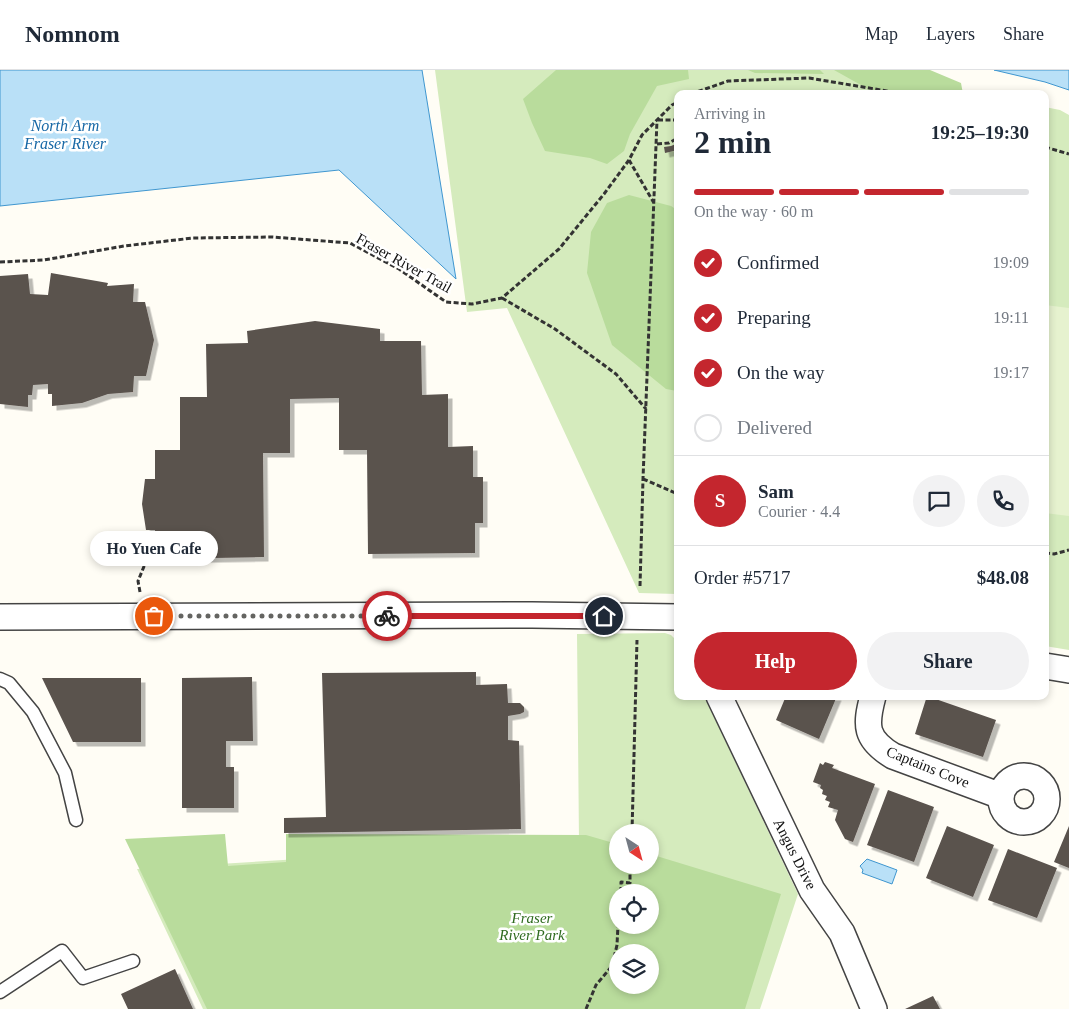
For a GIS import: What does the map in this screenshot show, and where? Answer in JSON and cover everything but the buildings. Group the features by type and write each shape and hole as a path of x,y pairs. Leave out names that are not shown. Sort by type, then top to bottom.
{"street":[{"path":"0,617 674,617"},
{"path":"1049,667 1069,670"},
{"name":"Angus Drive","path":"721,700 812,890 842,933 874,1009"},
{"name":"Captains Cove","path":"872,700 868,714 870,735 883,750 893,756 1001,796"}],"lane":[{"path":"0,679 8,683 33,712 65,774 76,820"},
{"path":"0,992 62,951 83,978 134,961"}],"path":[{"path":"702,90 728,81 809,78 881,90"},
{"name":"Fraser River Trail","path":"0,262 44,260 124,246 193,238 272,237 350,243 399,269 446,302 472,304 502,298 559,249 629,160 642,135 674,104"},
{"path":"640,586 642,479 658,120 674,120"},
{"path":"657,144 669,143 674,140"},
{"path":"1049,148 1069,154"},
{"path":"629,160 655,204"},
{"path":"502,298 555,329 616,374 646,410"},
{"path":"642,479 674,492"},
{"path":"140,592 138,581 145,564 145,540"},
{"path":"1049,554 1069,550"},
{"path":"632,824 637,640"},
{"path":"621,884 621,882 630,883 630,874"},
{"path":"586,1009 596,986 612,966 618,934"}],"green space":[{"path":"435,70 867,70 963,90 674,90 674,594 639,593 507,308 467,312"},
{"path":"556,70 688,70 689,79 657,86 630,134 624,151 607,164 590,158 545,151 523,99"},
{"path":"748,70 820,70 824,74 755,73"},
{"path":"834,70 930,70 961,83 962,90 870,90"},
{"path":"1049,108 1060,110 1069,115 1069,650 1049,647"},
{"path":"629,195 674,208 674,390 666,389 612,345 587,273 591,232 607,203"},
{"path":"1049,306 1069,308 1069,516 1049,514"},
{"name":"Fraser River Park","path":"665,633 674,638 674,700 706,700 798,894 760,1009 203,1009 137,869 579,842 577,634"},
{"name":"Fraser River Park","path":"225,834 228,866 286,862 286,834 586,835 609,842 609,874 659,874 659,857 781,894 745,1009 207,1009 125,839"}],"water":[{"name":"North Arm Fraser River","path":"0,70 422,70 456,279 339,170 0,206"},
{"path":"994,70 1069,70 1069,90 1045,82"},
{"path":"867,859 897,870 892,884 862,873 863,870 860,866"}],"way so far":[{"path":"154,616 387,616"}],"place":[{"name":"Ho Yuen Cafe","path":"154,616"}],"route":[{"path":"387,616 604,616"}]}
